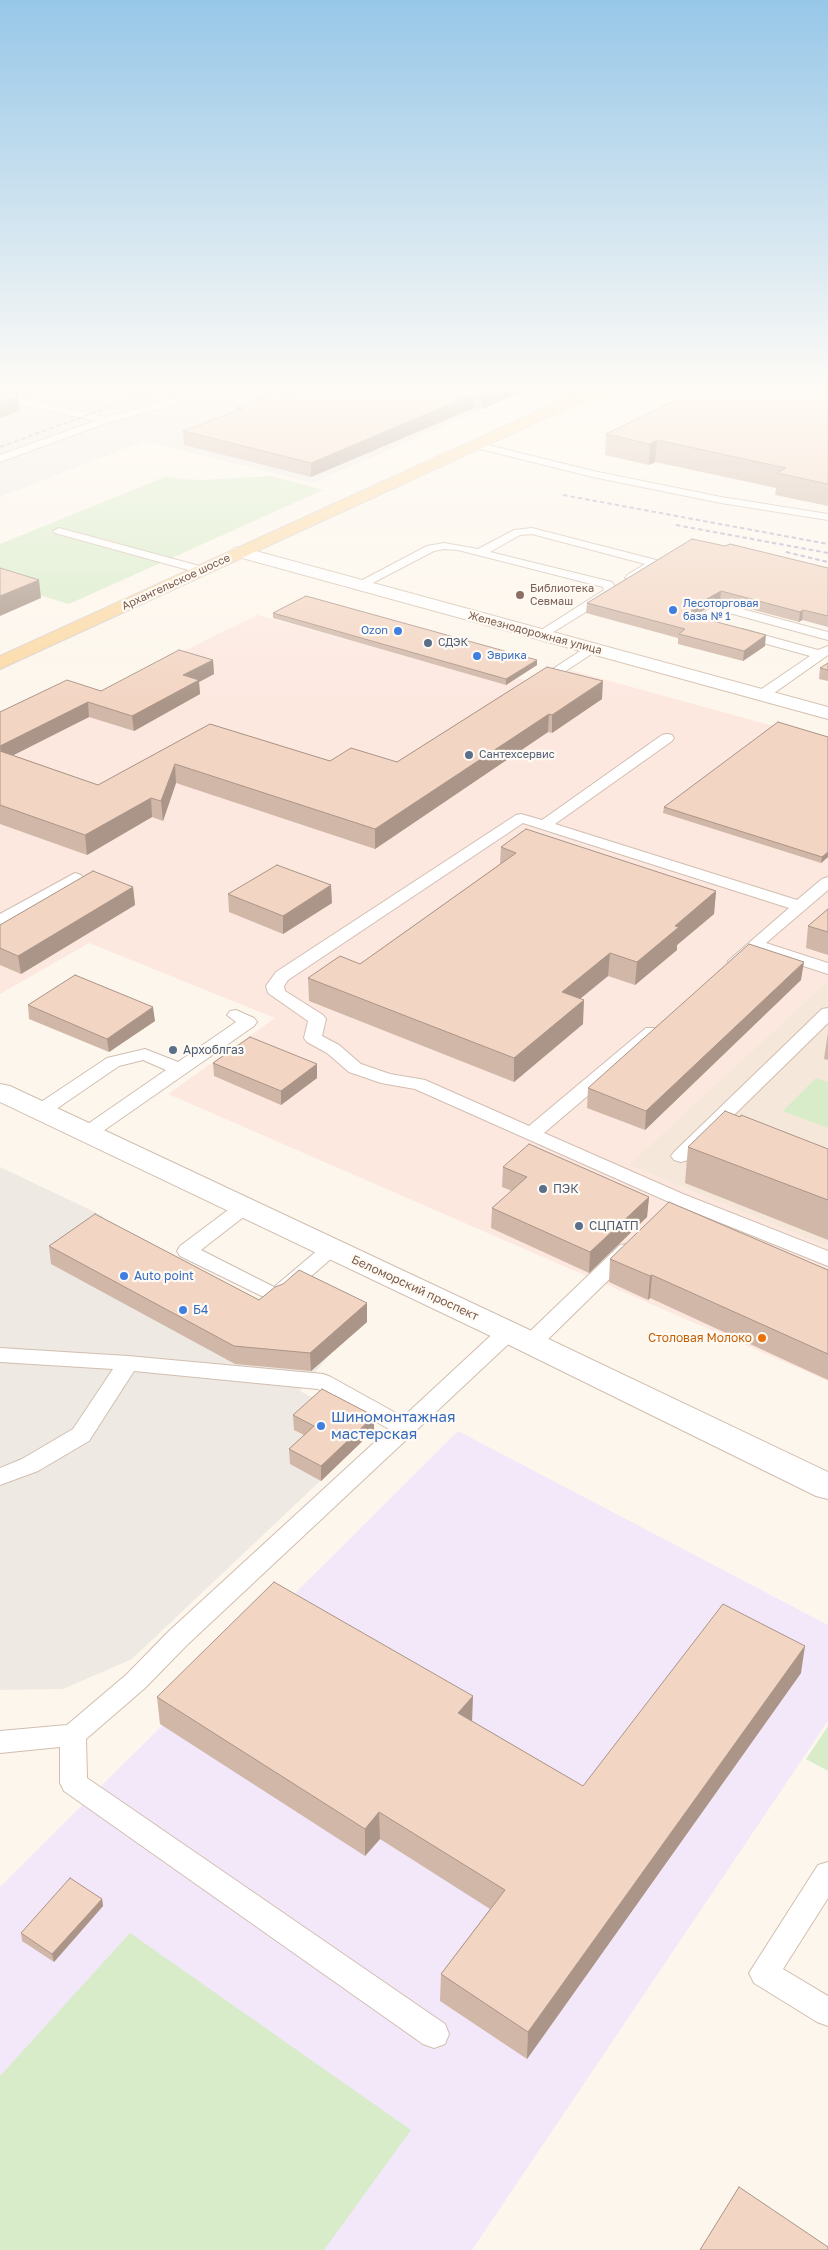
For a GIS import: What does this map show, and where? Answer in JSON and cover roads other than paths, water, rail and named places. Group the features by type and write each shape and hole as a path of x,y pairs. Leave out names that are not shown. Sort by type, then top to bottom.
{"main road":[{"name":"Архангельское шоссе","path":"3,660 368,494"},
{"name":"Железнодорожная улица","path":"241,552 828,713"},
{"name":"Беломорский проспект","path":"0,1092 520,1337 828,1487"}],"lane":[{"path":"691,494 828,517"},
{"path":"59,531 203,570"},
{"path":"480,552 525,531 652,562 651,565 542,634"},
{"path":"359,584 432,548 444,546 458,547 596,580 608,585 611,591"},
{"path":"824,652 698,622 720,607 828,636"},
{"path":"529,688 591,648"},
{"path":"762,695 824,652"},
{"path":"544,825 667,738"},
{"path":"800,906 521,818 282,976 275,986 277,993 316,1019 313,1038 334,1049 355,1068 386,1079 419,1084 531,1134 670,1205 828,1259"},
{"path":"0,921 75,878"},
{"path":"725,970 828,882"},
{"path":"755,944 828,969"},
{"path":"681,1156 828,1012"},
{"path":"86,1134 248,1022 236,1015"},
{"path":"531,1134 665,1020"},
{"path":"39,1112 113,1062 145,1054 179,1070"},
{"path":"722,1116 739,1123"},
{"path":"243,1208 187,1251 276,1296 332,1249"},
{"path":"0,1742 72,1735 136,1680 178,1638 405,1428 638,1240"},
{"path":"0,1355 128,1363 322,1382 405,1428"},
{"path":"0,1477 30,1465 81,1435 128,1363"},
{"path":"72,1735 74,1783 434,2034"},
{"path":"828,1874 764,1973 828,2012"}],"railway":[{"path":"563,495 828,544"},
{"path":"676,525 828,553"},
{"path":"786,552 828,562"}],"place":[{"name":"Библиотека Севмаш","path":"520,595"},
{"name":"Лесоторговая база № 1","path":"673,610"},
{"name":"Ozon","path":"398,631"},
{"name":"СДЭК","path":"428,643"},
{"name":"Эврика","path":"477,656"},
{"name":"Сантехсервис","path":"469,755"},
{"name":"Архоблгаз","path":"173,1050"},
{"name":"ПЭК","path":"543,1189"},
{"name":"СЦПАТП","path":"579,1226"},
{"name":"Auto point","path":"124,1276"},
{"name":"Б4","path":"183,1310"},
{"name":"Столовая Молоко","path":"762,1338"},
{"name":"Шиномонтажная мастерская","path":"321,1426"}]}
